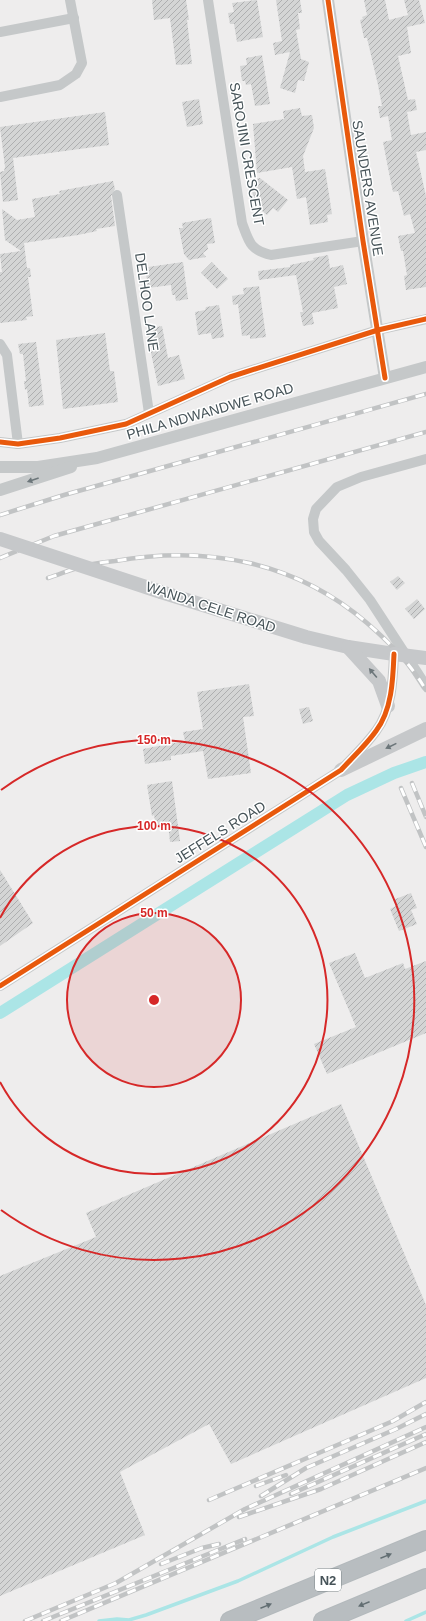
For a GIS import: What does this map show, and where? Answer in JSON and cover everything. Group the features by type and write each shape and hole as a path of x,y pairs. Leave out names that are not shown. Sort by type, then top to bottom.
{"highway":[{"name":"N2","path":"230,1621 426,1540"},
{"name":"N2","path":"323,1621 426,1578"}],"main road":[{"name":"WANDA CELE ROAD","path":"0,539 161,592 306,637 348,647 426,658"},
{"path":"348,647 379,681 388,706"},
{"path":"341,770 426,729"}],"street":[{"path":"0,97 60,85 76,74 82,63 70,0"},
{"name":"SAROJINI CRESCENT","path":"208,0 242,223 249,243 260,252 271,255 363,241"},
{"name":"SAUNDERS AVENUE","path":"328,0 363,241 385,378"},
{"path":"0,32 74,18"},
{"name":"DELHOO LANE","path":"117,195 149,413"},
{"name":"PHILA NDWANDWE ROAD","path":"0,442 18,444 60,438 126,424 230,378 378,330 426,319"},
{"path":"0,344 7,355 18,444"},
{"name":"PHILA NDWANDWE ROAD","path":"0,467 38,467 97,458 426,367"},
{"path":"0,490 97,458"},
{"path":"426,459 361,477 337,487 316,509 313,519 314,532 319,541 346,570 370,600 426,686"},
{"name":"JEFFELS ROAD","path":"0,986 341,770 377,730 388,706 393,675 394,654"}],"building":[{"path":"152,0 186,0 192,64 176,65 170,18 154,20"},
{"path":"257,0 263,37 237,42 234,24 230,24 228,13 234,12 232,3"},
{"path":"276,0 300,0 302,13 298,13 300,29 296,30 301,59 309,62 304,81 298,80 295,93 280,88 290,52 275,55 273,43 282,41"},
{"path":"364,0 385,0 389,20 408,15 404,0 419,0 425,23 407,27 411,53 398,56 408,100 415,99 417,110 407,112 411,135 426,132 426,150 416,152 426,196 426,287 406,290 404,276 407,275 403,251 401,251 398,236 415,233 410,214 404,216 398,191 393,192 383,142 392,140 388,116 380,118 378,106 382,106 378,85 367,38 364,38 360,20 363,19 362,17 367,15"},
{"path":"262,55 270,104 255,106 251,84 246,85 245,81 242,81 240,66 247,65 246,58"},
{"path":"199,99 203,124 187,127 182,102"},
{"path":"300,108 302,116 312,115 314,128 303,156 305,172 325,169 332,214 327,215 328,222 310,225 306,197 297,199 292,167 257,173 253,124 284,119 283,111"},
{"path":"105,112 109,145 13,158 18,200 3,202 0,172 4,171 5,167 0,127"},
{"path":"260,178 288,200 278,212 273,208 267,215 255,205 250,180"},
{"path":"113,181 115,189 111,196 115,226 96,229 97,231 78,235 24,243 27,268 30,268 31,277 28,277 33,316 26,317 27,320 0,323 0,272 2,272 0,254 21,251 5,240 2,209 17,220 35,217 32,199 60,194 59,191"},
{"path":"211,218 215,243 207,244 208,249 203,253 206,257 189,260 184,254 179,228 183,228 182,223"},
{"path":"328,255 330,268 343,265 347,284 334,287 338,308 312,313 314,324 303,326 300,312 303,312 296,275 259,280 258,271 290,267 290,265 314,260 313,258"},
{"path":"183,262 188,299 176,301 175,295 172,295 171,285 148,288 146,274 149,273 148,267"},
{"path":"212,262 228,279 217,289 201,273"},
{"path":"259,286 266,337 250,339 250,335 242,336 238,304 233,305 232,296 244,294 243,288"},
{"path":"219,305 224,337 212,339 211,333 198,335 195,312 205,310 206,307"},
{"path":"162,326 168,358 179,355 185,379 158,386 146,329"},
{"path":"105,333 110,371 114,371 118,402 63,409 56,340"},
{"path":"36,342 44,405 29,407 27,389 25,390 24,381 26,381 23,354 20,354 18,344"},
{"path":"398,576 405,583 397,590 390,582"},
{"path":"417,599 425,609 414,619 405,609"},
{"path":"249,684 254,716 243,717 251,773 208,779 203,751 171,756 171,760 145,764 143,749 185,741 183,732 203,729 197,692"},
{"path":"309,707 313,721 303,724 299,709"},
{"path":"172,781 180,841 170,842 168,824 156,826 154,815 152,816 147,785"},
{"path":"0,870 33,923 0,946"},
{"path":"411,893 417,908 411,910 417,924 399,931 390,909 396,906 393,900"},
{"path":"355,953 365,978 403,963 405,969 426,961 426,1033 327,1074 314,1044 356,1027 329,963"},
{"path":"341,1104 426,1305 426,1378 231,1464 209,1424 120,1472 145,1535 0,1596 0,1276 96,1237 86,1213"}],"waterway":[{"path":"0,1013 347,795 394,773 426,762"},
{"path":"99,1621 117,1619 129,1620 146,1615 238,1581 333,1537 426,1501"},
{"path":"406,1621 426,1612"}],"railway":[{"path":"0,515 64,495 426,394"},
{"path":"0,558 54,536 426,432"},
{"path":"48,578 95,564 149,557 183,555 216,557 248,563 280,572 310,585 339,602 367,623 399,654 420,680 426,690"},
{"path":"412,783 426,817"},
{"path":"401,788 426,847"},
{"path":"209,1500 393,1421 426,1402"},
{"path":"261,1496 306,1468 396,1429 426,1414"},
{"path":"25,1621 116,1583 245,1509 426,1427"},
{"path":"291,1494 426,1434"},
{"path":"239,1517 321,1489 426,1442"},
{"path":"61,1621 426,1468"},
{"path":"256,1486 286,1475"},
{"path":"43,1621 245,1539"},
{"path":"161,1564 202,1548 219,1544"}],"cycle path":[{"path":"328,0 363,241 385,378"},
{"path":"0,442 18,444 60,438 126,424 230,377 378,330 426,319"},
{"path":"0,986 341,770 368,741 381,723 391,694 394,654"}]}
